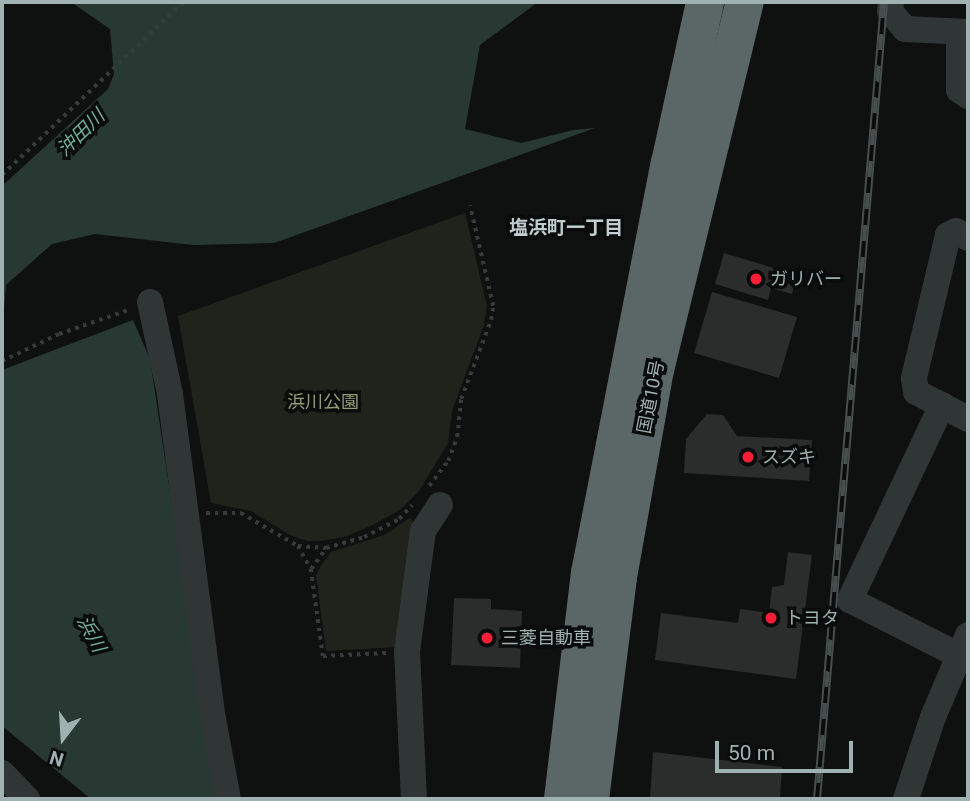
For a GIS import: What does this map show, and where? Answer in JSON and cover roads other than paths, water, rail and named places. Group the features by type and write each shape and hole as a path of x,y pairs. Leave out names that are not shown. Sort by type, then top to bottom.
{"highway":[{"name":"国道10号","path":"563,799 590,573 670,163 705,2"},
{"name":"国道10号","path":"590,799 618,577 655,370 745,2"}],"street":[{"path":"891,2 890,11 905,29 964,32 959,90 968,96"},
{"path":"968,238 956,231 948,235 914,377 916,392 968,419"},
{"path":"149,302 170,394 213,719 228,799"},
{"path":"906,799 929,729 963,645 850,600 942,405"},
{"path":"414,799 407,652 427,499"},
{"path":"2,773 27,799"},
{"path":"2,793 20,799"}],"water":[{"name":"沖田川","path":"71,2 538,2 480,45 465,129 521,143 573,130 595,128 274,243 193,245 95,234 52,244 6,285 2,334 2,186 108,89 114,74 110,29"},
{"name":"浜川","path":"133,320 150,359 216,799 91,799 2,726 2,370"}],"railway":[{"path":"817,799 884,2"}],"place":[{"name":"ガリバー","path":"756,279"},
{"name":"スズキ","path":"748,457"},
{"name":"トヨタ","path":"771,618"},
{"name":"三菱自動車","path":"487,638"}],"district":[{"name":"塩浜町一丁目","path":"566,228"}],"park label":[{"name":"浜川公園","path":"323,402"}]}
